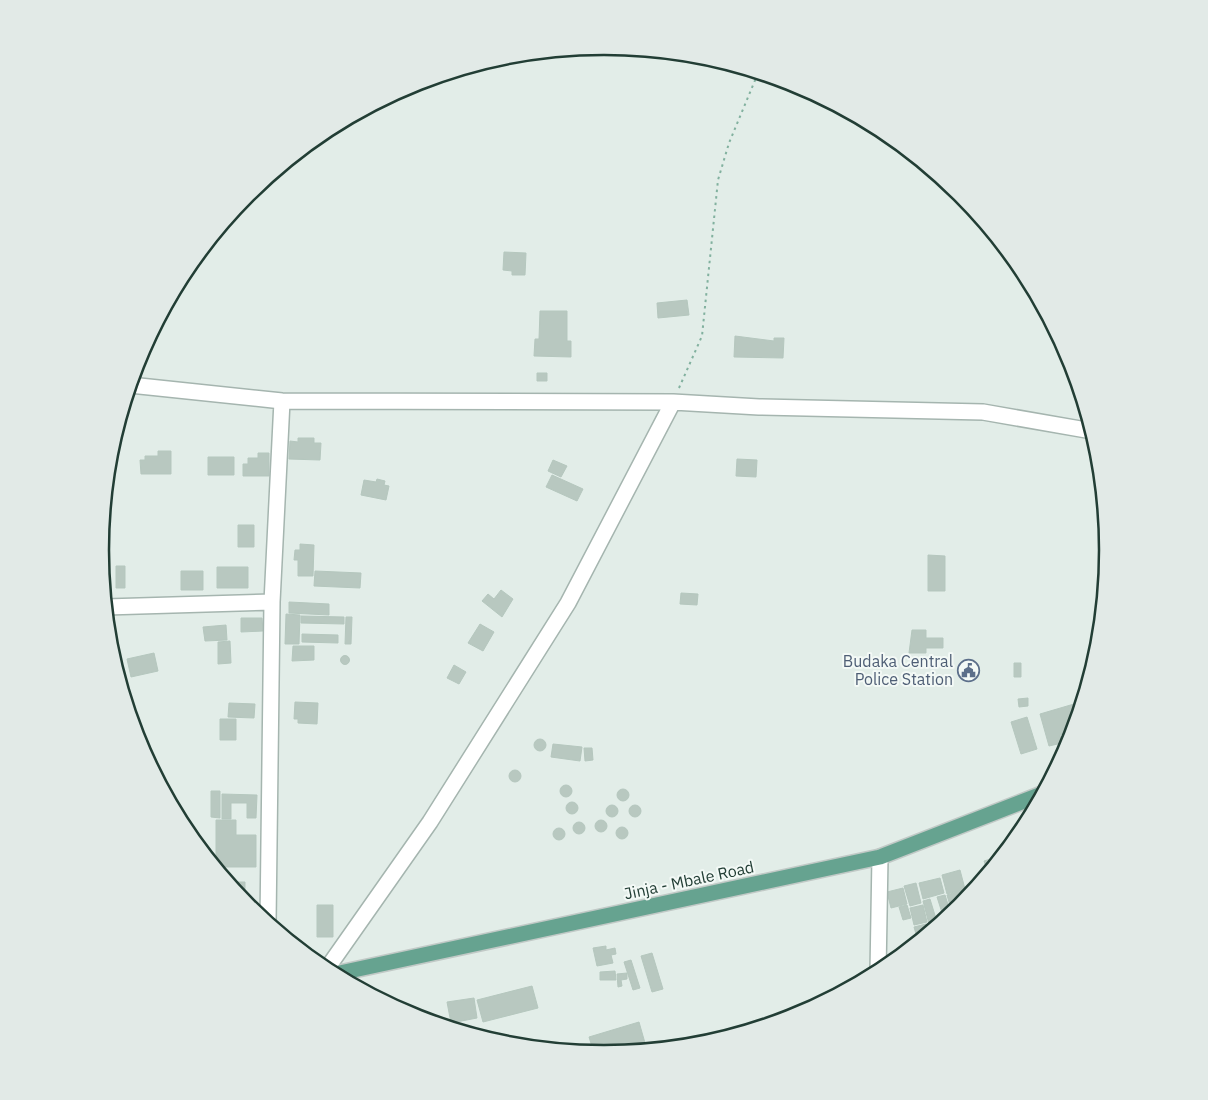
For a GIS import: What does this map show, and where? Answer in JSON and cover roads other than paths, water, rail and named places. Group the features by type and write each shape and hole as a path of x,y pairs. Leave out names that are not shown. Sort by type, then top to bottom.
{"main road":[{"name":"Jinja - Mbale Road","path":"345,972 880,857 1033,797"}],"street":[{"path":"137,385 282,401 673,402 759,407 983,412 1084,430"},
{"path":"268,913 272,602 282,401"},
{"path":"331,963 430,822 568,603 673,402"},
{"path":"112,606 272,602"},
{"path":"878,963 880,857"}],"place":[{"name":"Budaka Central Police Station","path":"969,670"}]}
